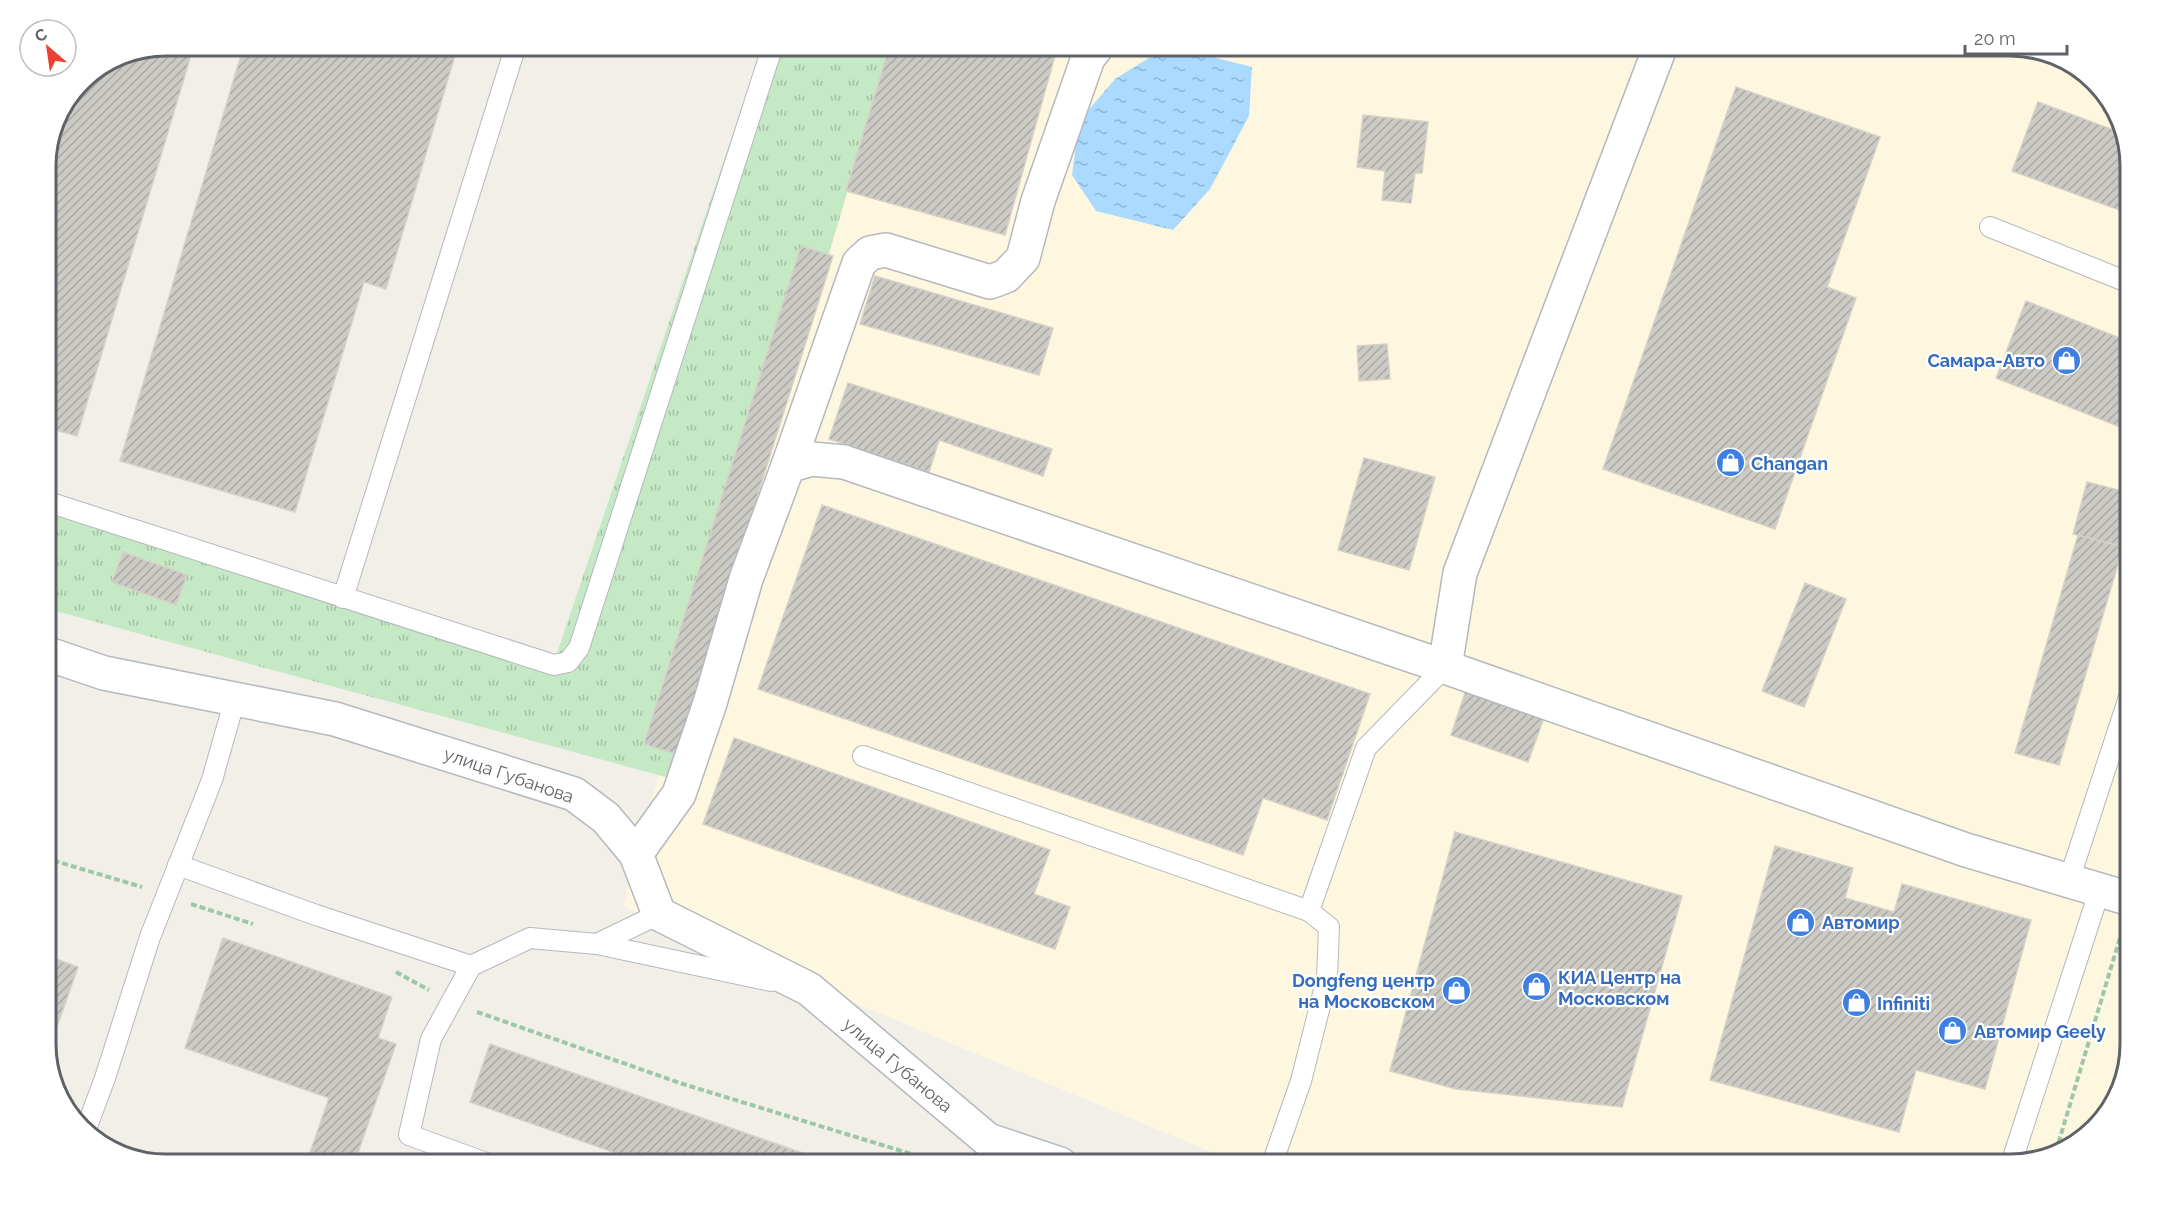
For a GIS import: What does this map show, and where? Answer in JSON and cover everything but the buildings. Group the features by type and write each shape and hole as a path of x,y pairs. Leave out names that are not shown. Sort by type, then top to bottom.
{"street":[{"path":"636,854 679,794 710,703 746,579 859,263 870,253 886,250 990,282 1006,276 1023,258 1038,201 1089,56"},
{"path":"1445,667 1460,573 1657,56"},
{"path":"788,466 812,459 844,462 1445,667 1966,850 2069,880 2118,905"},
{"name":"улица Губанова","path":"56,657 104,673 335,720 574,794 606,818 636,854 659,914 809,989 988,1140 1030,1154"}],"lane":[{"path":"343,598 513,56"},
{"path":"56,505 554,665 568,662 579,648 768,56"},
{"path":"1990,227 2119,279"},
{"path":"1309,911 1366,748 1445,667"},
{"path":"89,1122 150,937 212,780 235,699"},
{"path":"2069,880 2120,726"},
{"path":"863,756 1309,911 1329,927 1327,978 1301,1081 1275,1154"},
{"path":"178,865 316,915 471,966"},
{"path":"2015,1154 2118,905"},
{"path":"597,944 659,914"},
{"path":"461,1154 409,1135 431,1039 471,966 530,938 597,944 809,989"}],"path":[{"path":"56,861 259,926"},
{"path":"2059,1142 2118,905"},
{"path":"387,969 452,1003 683,1084 911,1154"}],"shaded area":[{"path":"867,56 2024,56 2052,64 2077,78 2097,98 2105,110 2116,137 2119,158 2120,1044 2116,1072 2105,1099 2097,1111 2077,1131 2065,1139 2038,1150 2010,1154 1216,1154 623,906 810,219"}],"green space":[{"path":"759,56 888,56 673,779 56,611 56,516 553,665"}],"water":[{"path":"1152,56 1209,56 1252,67 1249,116 1210,189 1173,230 1096,211 1072,175 1079,121 1115,79"}],"place":[{"name":"Самара-Авто","path":"2066,360"},
{"name":"Changan","path":"1730,463"},
{"name":"Автомир","path":"1801,922"},
{"name":"КИА Центр на Московском","path":"1537,987"},
{"name":"Dongfeng центр на Московском","path":"1456,990"},
{"name":"Infiniti","path":"1856,1003"},
{"name":"Автомир Geely","path":"1953,1031"}]}
